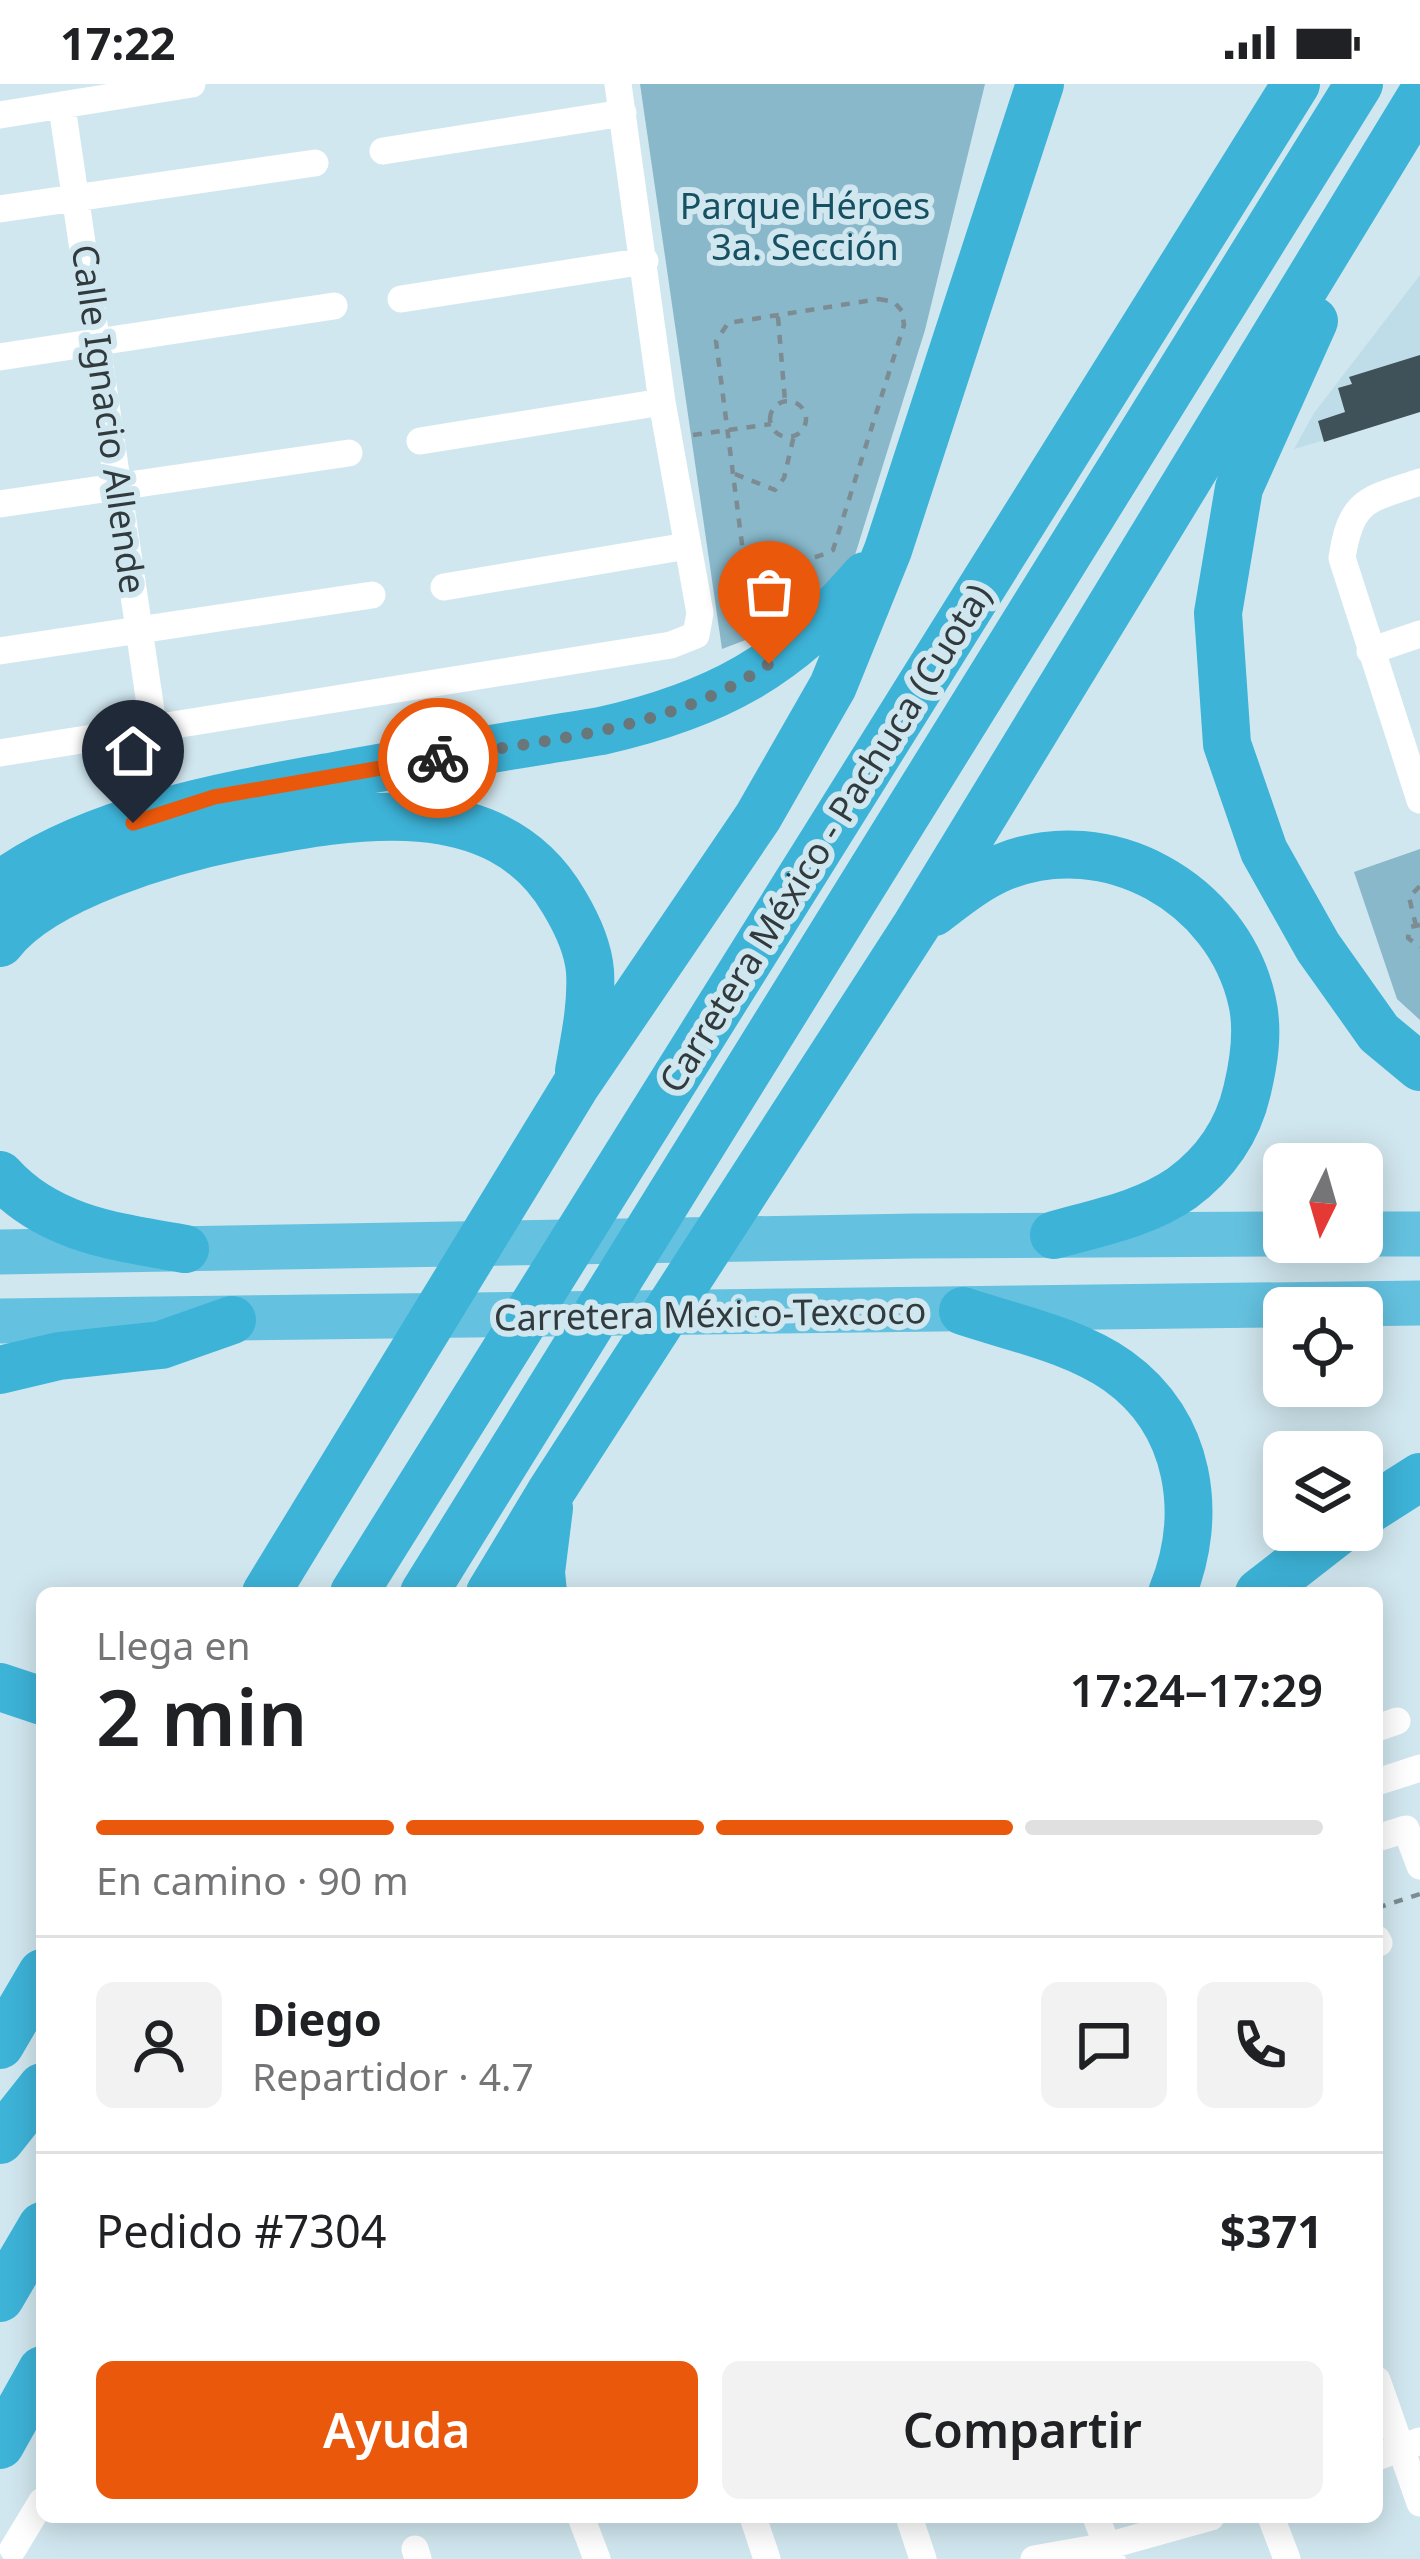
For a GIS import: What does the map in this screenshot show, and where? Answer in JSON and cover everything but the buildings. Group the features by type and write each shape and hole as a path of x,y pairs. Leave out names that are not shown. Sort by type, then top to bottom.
{"highway":[{"path":"270,1587 576,1085 758,817 833,686 888,550 1036,84"},
{"name":"Carretera México - Pachuca (Cuota)","path":"359,1587 1296,84"},
{"name":"Carretera México - Pachuca (Cuota)","path":"428,1587 1359,84"},
{"path":"494,1587 916,926 1409,116"},
{"path":"1409,116 1239,488 1218,613 1227,744 1264,851 1318,947 1379,1033 1420,1067"},
{"path":"0,885 72,847 214,797 601,731 704,702 792,649 834,612 888,550"},
{"path":"0,943 46,905 115,872 199,844 353,818 419,816 473,826 515,845 552,881 576,922 590,966 590,1010 576,1085"},
{"path":"916,926 974,882 1003,867 1034,857 1103,857 1136,866 1172,885 1208,915 1244,977 1255,1023 1253,1060 1245,1101 1223,1147 1191,1181 1151,1206 1054,1235"},
{"path":"0,1175 39,1208 86,1231 185,1249"},
{"name":"Carretera México-Texcoco","path":"0,1252 1263,1234"},
{"path":"1383,1234 1420,1234"},
{"name":"Carretera México-Texcoco","path":"0,1321 1420,1303"},
{"path":"963,1311 1082,1351 1118,1371 1148,1398 1184,1464 1191,1496 1185,1561 1174,1587"},
{"path":"0,1370 59,1356 161,1345 232,1320"},
{"path":"1383,1501 1420,1477"},
{"path":"542,1587 552,1490"},
{"path":"1267,1587 1313,1551"},
{"path":"0,1688 36,1699"},
{"path":"0,2045 36,1983"},
{"path":"0,2140 36,2095"},
{"path":"0,2298 36,2236"},
{"path":"0,2445 36,2381"}],"street":[{"path":"0,115 62,106 98,93 192,84"},
{"path":"0,753 671,646 696,635 700,614 662,402 618,84"},
{"name":"Calle Ignacio Allende","path":"62,106 154,731"},
{"path":"383,151 623,113"},
{"path":"0,209 315,163"},
{"path":"400,298 645,261"},
{"path":"0,357 334,306"},
{"path":"420,441 662,402"},
{"path":"0,504 349,453"},
{"path":"1420,482 1369,499 1347,522 1342,559 1420,800"},
{"path":"444,586 687,545"},
{"path":"0,651 372,595"},
{"path":"1370,650 1420,634"},
{"path":"1383,1780 1420,1768"},
{"path":"1383,1836 1406,1828 1420,1866"},
{"path":"1383,2399 1420,2503"},
{"path":"13,2549 36,2511"},
{"path":"583,2523 597,2559"},
{"path":"755,2523 767,2559"},
{"path":"911,2523 923,2559"},
{"path":"1098,2523 1109,2552"},
{"path":"1034,2559 1109,2552 1193,2523"},
{"path":"1273,2523 1286,2559"}],"path":[{"path":"879,299 894,302 902,311 904,325 833,550 817,558 768,563 743,552 716,341 728,323 777,315 879,299"},
{"path":"777,315 785,401"},
{"path":"771,424 775,407 785,401"},
{"path":"733,474 775,490 784,478 794,435 803,428 806,417 801,407 785,401"},
{"path":"671,438 771,424"},
{"path":"771,424 778,433 794,435"},
{"path":"1420,886 1409,897 1418,926 1410,927 1408,938 1420,946"},
{"path":"1383,1906 1420,1894"}],"shaded area":[{"path":"1420,275 1420,412 1294,449 1314,413"}],"green space":[{"name":"Parque Héroes 3a. Sección","path":"640,84 985,84 925,330 855,555 800,609 756,636 722,649"},
{"path":"1420,849 1420,1020 1397,999 1354,872"}],"way so far":[{"path":"438,758 658,718 704,702 769,664"}],"route":[{"path":"133,823 214,797 438,758"}]}
